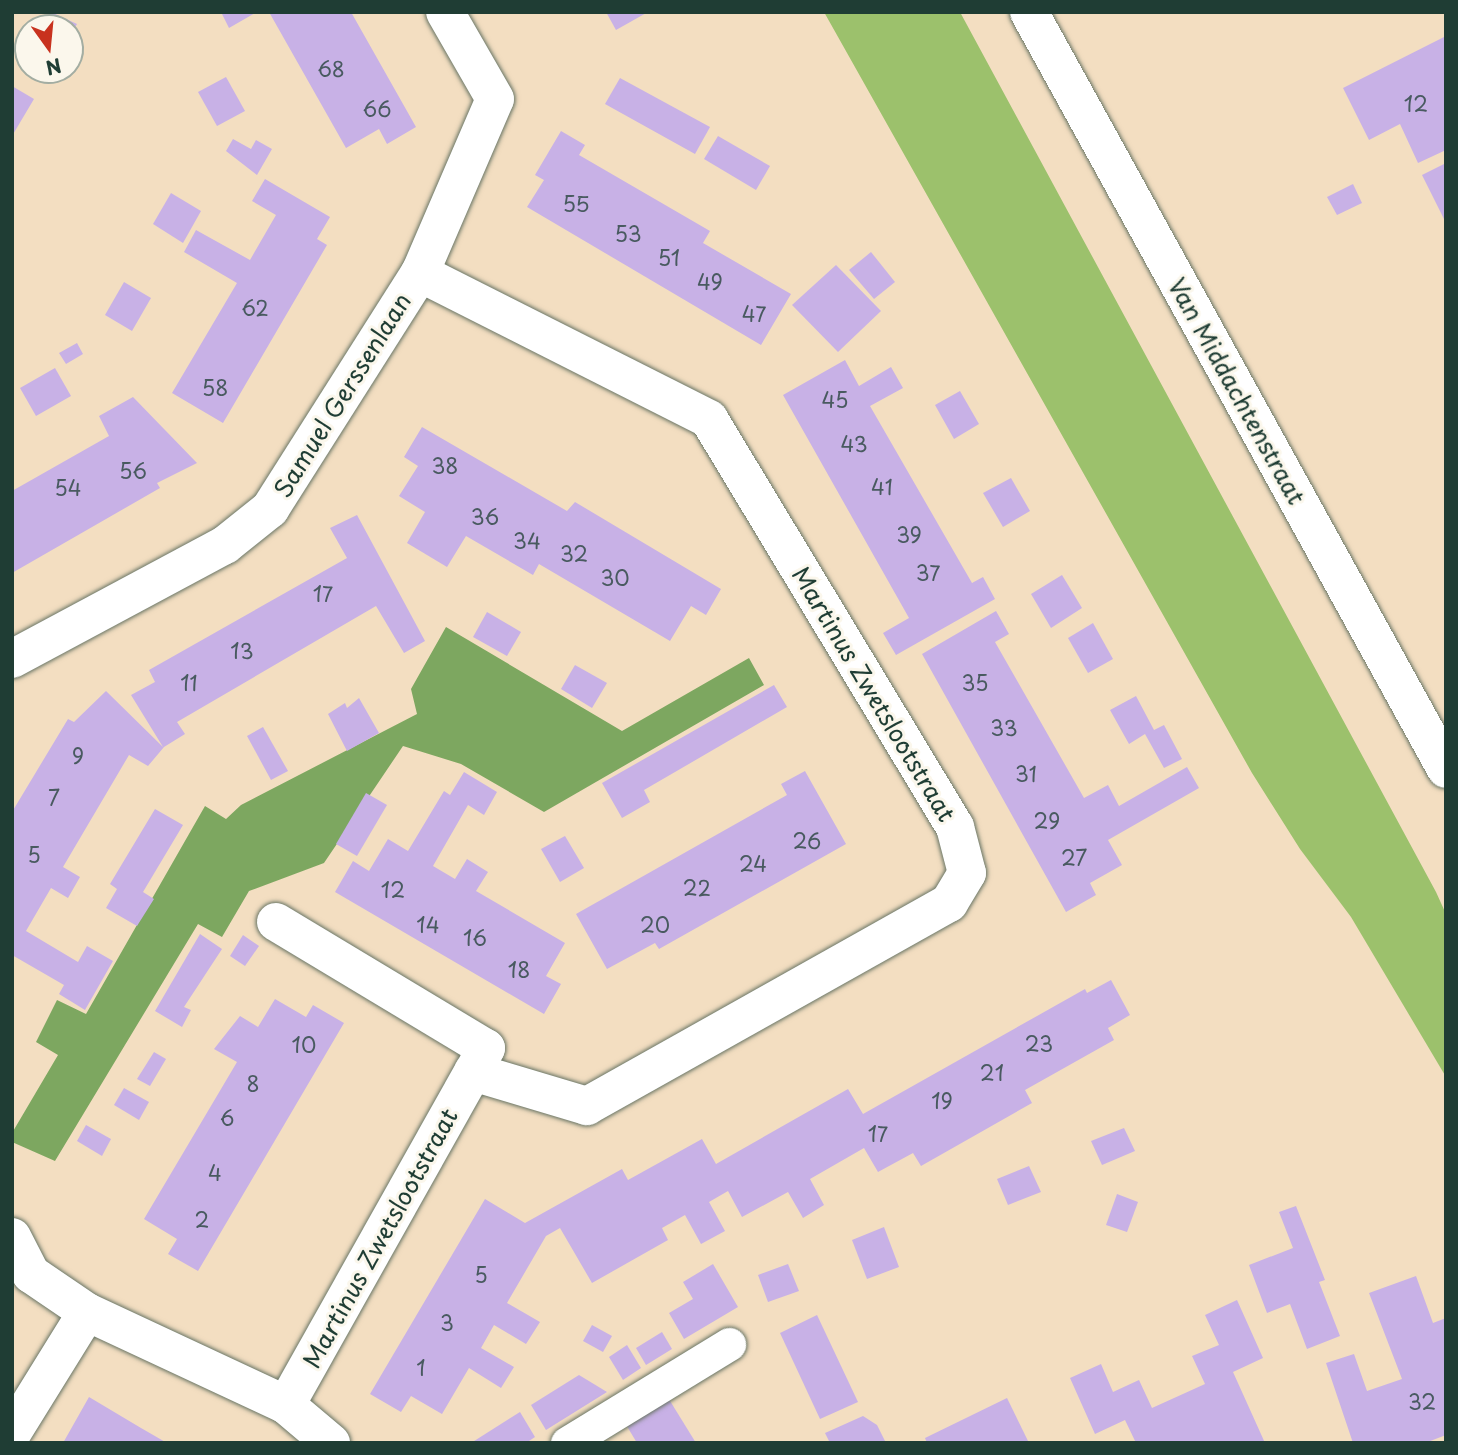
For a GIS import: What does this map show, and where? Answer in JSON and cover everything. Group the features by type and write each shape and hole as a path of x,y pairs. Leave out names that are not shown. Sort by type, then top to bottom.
{"street":[{"name":"Samuel Gerssenlaan","path":"12,659 225,545 270,509 420,273 495,99 445,12"},
{"name":"Van Middachtenstraat","path":"1029,12 1446,769"},
{"name":"Martinus Zwetslootstraat","path":"420,273 709,419 955,827 967,873 949,903 587,1106 473,1072"},
{"name":"Martinus Zwetslootstraat","path":"276,922 486,1048 286,1405"},
{"path":"12,1237 32,1274 87,1312 286,1405 331,1443"},
{"path":"12,1433 87,1312"}],"lane":[{"path":"567,1443 729,1344"}],"green space":[{"path":"824,12 960,12 1436,892 1446,914 1446,1077 1351,917 1300,849 1252,773"},
{"path":"446,627 622,731 749,658 764,685 544,812 461,764 403,746 324,863 249,891 222,937 198,924 55,1161 12,1142 12,1133 58,1055 36,1042 57,1000 86,1014 205,806 226,819 241,805 417,714 411,689"}],"building":[{"path":"221,12 257,12 229,28"},
{"path":"269,12 351,12 416,127 387,144 379,129 346,148"},
{"path":"606,12 648,12 616,30"},
{"path":"1446,36 1446,150 1418,163 1400,124 1369,140 1343,88"},
{"path":"226,77 245,111 217,126 198,92"},
{"path":"620,78 710,127 695,154 605,104"},
{"path":"12,86 34,99 12,136"},
{"path":"561,131 585,145 579,155 710,231 703,243 791,294 761,345 527,207 544,180 535,175"},
{"path":"718,136 770,166 756,190 704,159"},
{"path":"233,139 251,149 256,140 272,149 257,175 226,151"},
{"path":"1446,163 1446,223 1422,175"},
{"path":"265,179 330,217 317,239 327,245 223,423 172,393 237,283 184,252 196,230 250,260 276,215 252,201"},
{"path":"1353,184 1362,203 1337,215 1327,197"},
{"path":"171,193 201,211 183,243 153,224"},
{"path":"871,252 895,282 874,299 849,270"},
{"path":"836,265 881,311 838,352 792,305"},
{"path":"124,282 151,298 132,331 105,315"},
{"path":"77,343 83,354 66,364 59,353"},
{"path":"845,360 859,386 891,367 903,388 870,406 972,583 983,577 995,599 896,655 883,633 909,618 783,395"},
{"path":"55,368 71,396 36,416 20,388"},
{"path":"960,391 979,424 954,439 935,405"},
{"path":"133,397 197,463 157,483 160,488 12,573 12,491 109,436 99,416"},
{"path":"422,427 567,511 575,502 721,589 706,615 691,606 670,641 539,564 533,575 466,536 447,567 407,543 425,512 399,496 418,466 404,457"},
{"path":"1011,478 1030,511 1003,527 983,493"},
{"path":"357,515 425,641 404,653 376,606 177,722 185,734 164,747 148,766 129,755 63,867 80,877 68,898 51,888 26,931 78,962 87,946 113,961 85,1010 59,994 64,985 12,955 12,812 68,719 74,722 106,691 163,747 131,695 155,682 149,670 347,558 330,528"},
{"path":"1062,575 1082,608 1051,628 1031,594"},
{"path":"996,611 1009,634 995,642 1084,798 1108,785 1119,806 1187,767 1199,788 1108,840 1122,865 1090,883 1096,895 1066,912 922,654"},
{"path":"487,612 521,632 507,656 473,637"},
{"path":"1093,623 1113,659 1088,673 1068,638"},
{"path":"575,665 607,683 592,708 561,689"},
{"path":"774,685 787,707 644,790 650,802 622,818 602,783"},
{"path":"1136,696 1154,730 1164,725 1182,759 1164,768 1145,734 1129,744 1110,710"},
{"path":"359,698 379,733 347,751 328,714 345,703 347,708"},
{"path":"263,727 288,771 271,780 247,736"},
{"path":"805,771 846,844 659,949 655,943 607,969 576,914 787,795 781,784"},
{"path":"464,772 497,792 484,815 468,805 433,866 455,879 467,859 488,872 476,891 565,943 546,976 561,984 544,1014 335,892 353,861 369,871 388,839 408,851 444,791 450,795"},
{"path":"366,793 387,805 357,856 336,844"},
{"path":"155,809 183,825 143,892 154,899 137,926 106,908 117,889 110,884"},
{"path":"565,836 584,868 560,882 541,849"},
{"path":"200,934 222,949 184,1007 191,1010 182,1027 155,1011"},
{"path":"243,935 259,946 245,966 230,956"},
{"path":"1111,980 1130,1015 1108,1028 1114,1040 1025,1090 1032,1103 921,1166 913,1153 878,1172 864,1148 810,1179 824,1205 803,1218 788,1192 742,1217 728,1191 709,1202 725,1231 701,1244 685,1215 662,1228 668,1240 592,1283 560,1228 546,1236 507,1303 540,1322 526,1344 494,1325 481,1348 514,1367 501,1388 469,1368 442,1414 411,1396 401,1412 370,1394 485,1199 525,1223 622,1169 628,1180 702,1139 716,1164 848,1089 863,1114 1085,989 1087,993"},
{"path":"275,999 306,1017 313,1005 344,1023 198,1271 168,1254 177,1239 144,1219 237,1062 214,1049 240,1016 258,1027"},
{"path":"154,1052 166,1059 150,1086 137,1079"},
{"path":"124,1088 149,1102 139,1120 114,1105"},
{"path":"86,1125 111,1139 102,1156 77,1141"},
{"path":"1124,1128 1135,1151 1102,1165 1091,1141"},
{"path":"1029,1166 1041,1192 1008,1205 997,1179"},
{"path":"1117,1194 1138,1202 1127,1232 1106,1225"},
{"path":"1296,1206 1325,1280 1319,1282 1340,1336 1307,1349 1290,1304 1267,1313 1249,1265 1293,1248 1279,1212"},
{"path":"884,1227 899,1267 867,1279 852,1240"},
{"path":"713,1264 738,1307 684,1339 669,1313 693,1299 683,1282"},
{"path":"788,1264 799,1291 768,1302 758,1275"},
{"path":"1416,1276 1433,1323 1446,1318 1446,1435 1425,1443 1353,1443 1326,1363 1354,1354 1367,1391 1402,1379 1369,1293"},
{"path":"1237,1300 1263,1358 1233,1372 1265,1443 1136,1443 1125,1420 1095,1434 1070,1378 1101,1364 1113,1392 1139,1380 1152,1408 1205,1384 1192,1356 1219,1345 1205,1315"},
{"path":"817,1315 858,1402 820,1419 780,1333"},
{"path":"592,1325 612,1336 603,1352 583,1341"},
{"path":"662,1332 672,1349 646,1365 636,1348"},
{"path":"627,1345 641,1368 623,1380 609,1357"},
{"path":"579,1375 607,1392 546,1430 531,1405"},
{"path":"667,1396 696,1443 637,1443 625,1423"},
{"path":"89,1397 141,1428 167,1443 63,1443"},
{"path":"1007,1398 1029,1443 927,1443 925,1438"},
{"path":"520,1412 535,1437 526,1443 471,1443"},
{"path":"863,1416 877,1425 886,1443 830,1443 825,1433"}]}
